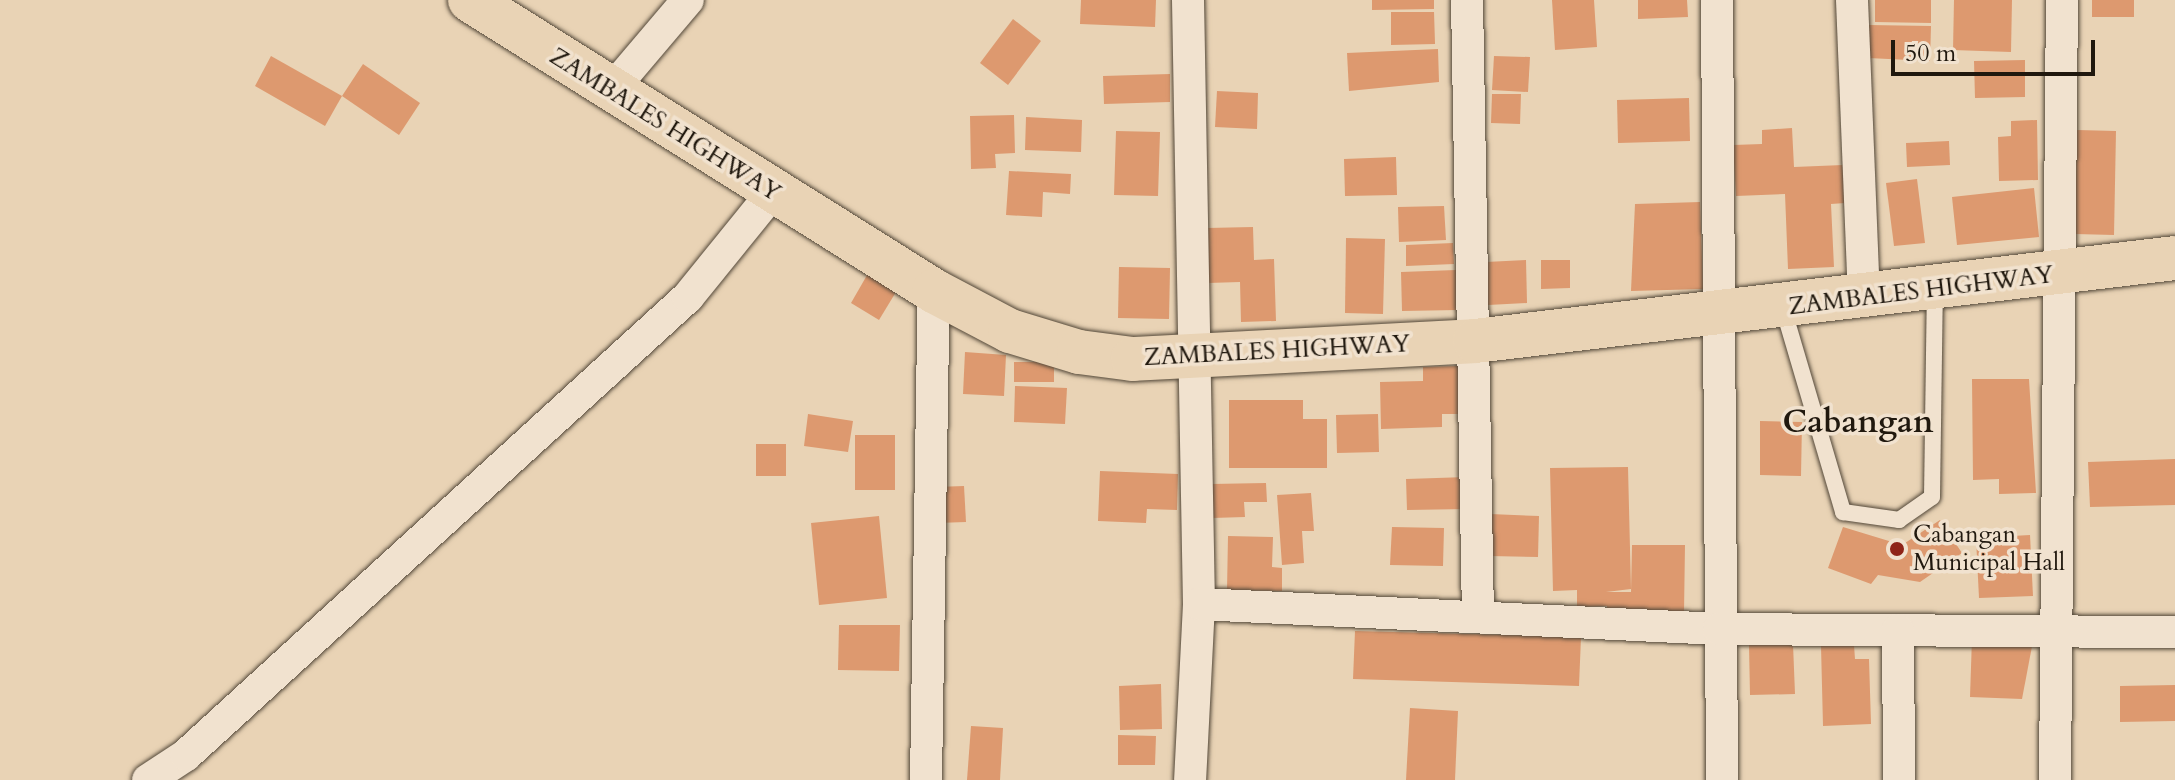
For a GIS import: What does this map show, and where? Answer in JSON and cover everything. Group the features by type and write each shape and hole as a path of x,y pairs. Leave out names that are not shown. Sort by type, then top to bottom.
{"main road":[{"name":"ZAMBALES HIGHWAY","path":"470,0 609,93 934,291 1010,331 1079,352 1195,355 1475,341 1723,316 2175,258"}],"street":[{"path":"609,93 688,0"},
{"path":"1188,0 1199,604 1190,780"},
{"path":"1467,0 1478,617"},
{"path":"1717,0 1723,316 1719,629 1722,780"},
{"path":"1852,0 1864,299"},
{"path":"2055,780 2056,274 2062,0"},
{"path":"148,780 186,755 688,297 773,192"},
{"path":"926,780 934,291"},
{"path":"1199,604 1719,629 2175,632"},
{"path":"1898,630 1899,780"}],"lane":[{"path":"1783,308 1843,512 1899,520 1932,497 1935,288"}],"building":[{"path":"1081,0 1156,0 1155,27 1080,24"},
{"path":"1372,0 1434,0 1434,9 1372,10"},
{"path":"1552,0 1594,0 1597,47 1555,50"},
{"path":"1638,0 1687,0 1688,17 1638,19"},
{"path":"1875,0 1931,0 1931,23 1875,22"},
{"path":"1954,0 2012,0 2011,52 1953,50"},
{"path":"2092,0 2134,0 2134,17 2092,17"},
{"path":"1391,12 1434,12 1435,44 1391,45"},
{"path":"1013,19 1041,41 1008,85 980,63"},
{"path":"1869,25 1931,26 1930,61 1868,58"},
{"path":"1438,49 1439,82 1349,91 1347,53"},
{"path":"271,56 342,96 325,126 255,86"},
{"path":"1494,56 1530,57 1528,92 1492,90"},
{"path":"2025,60 2025,97 1975,98 1974,61"},
{"path":"363,64 420,103 399,135 342,96"},
{"path":"1170,74 1170,102 1104,104 1103,76"},
{"path":"1217,91 1258,93 1257,129 1215,127"},
{"path":"1492,94 1521,94 1520,124 1491,123"},
{"path":"1689,98 1690,141 1618,143 1617,100"},
{"path":"1014,115 1015,153 995,154 996,168 971,169 970,116"},
{"path":"1026,117 1082,120 1081,152 1025,150"},
{"path":"2037,120 2038,180 1999,181 1998,137 2011,136 2011,121"},
{"path":"1792,128 1794,167 1843,165 1845,203 1831,204 1834,267 1788,269 1785,194 1736,196 1733,145 1762,144 1762,130"},
{"path":"2077,130 2116,131 2114,235 2075,234"},
{"path":"1116,131 1160,132 1158,196 1114,195"},
{"path":"1949,141 1950,165 1907,167 1906,143"},
{"path":"1396,157 1397,195 1345,196 1344,159"},
{"path":"1009,171 1071,174 1070,194 1043,192 1042,217 1006,215"},
{"path":"1917,179 1925,243 1894,246 1886,183"},
{"path":"2034,188 2039,237 1957,245 1952,197"},
{"path":"1700,202 1703,289 1631,291 1635,204"},
{"path":"1444,206 1446,240 1399,242 1398,207"},
{"path":"1253,227 1254,260 1274,259 1276,321 1241,322 1240,282 1208,283 1207,228"},
{"path":"1346,238 1385,239 1383,314 1345,313"},
{"path":"1453,243 1454,264 1406,266 1406,245"},
{"path":"1526,260 1527,303 1488,305 1486,262"},
{"path":"1541,260 1570,260 1570,288 1541,289"},
{"path":"1119,267 1170,268 1169,319 1118,318"},
{"path":"870,270 899,287 879,320 851,303"},
{"path":"1456,270 1457,310 1402,311 1401,272"},
{"path":"965,352 1006,355 1004,396 963,394"},
{"path":"1014,362 1054,362 1054,382 1014,382"},
{"path":"1458,366 1459,414 1442,414 1442,427 1381,429 1380,382 1423,381 1423,367"},
{"path":"1972,379 2029,379 2036,493 1999,494 1999,479 1973,480"},
{"path":"1015,386 1067,388 1065,424 1014,422"},
{"path":"1229,400 1303,400 1303,419 1327,419 1327,468 1229,468"},
{"path":"808,414 853,421 848,452 804,446"},
{"path":"1378,414 1379,452 1337,453 1336,415"},
{"path":"1760,421 1802,422 1801,476 1760,475"},
{"path":"855,435 895,435 895,490 855,490"},
{"path":"756,444 786,444 786,476 756,476"},
{"path":"2175,459 2175,505 2090,507 2088,462"},
{"path":"1628,467 1631,589 1606,592 1631,592 1632,545 1685,545 1684,613 1607,612 1607,606 1577,607 1577,590 1553,591 1550,468"},
{"path":"1100,471 1178,474 1177,510 1147,509 1146,523 1098,521"},
{"path":"1467,477 1467,509 1407,510 1406,479"},
{"path":"1266,483 1267,502 1244,502 1245,517 1212,518 1211,484"},
{"path":"964,486 966,522 937,523 936,487"},
{"path":"1311,493 1314,531 1302,531 1304,563 1282,565 1277,495"},
{"path":"1490,514 1539,516 1538,557 1489,556"},
{"path":"879,516 887,598 819,605 811,523"},
{"name":"Cabangan Municipal Hall","path":"1940,520 1962,553 1920,582 1878,575 1871,584 1828,568 1843,527 1902,545"},
{"path":"1392,527 1444,528 1443,566 1390,565"},
{"path":"2030,535 2033,596 1979,598 1976,538"},
{"path":"1228,536 1273,537 1272,567 1282,568 1282,591 1227,590"},
{"path":"839,625 900,625 899,671 838,670"},
{"path":"1355,631 1581,637 1579,686 1353,679"},
{"path":"1972,638 2033,641 2022,699 1970,697"},
{"path":"1793,644 1795,694 1750,695 1749,645"},
{"path":"1854,645 1855,659 1869,659 1871,724 1823,726 1821,646"},
{"path":"1161,684 1162,729 1120,730 1119,686"},
{"path":"2175,685 2175,721 2120,722 2120,686"},
{"path":"1410,708 1458,711 1455,780 1406,780"},
{"path":"971,726 1003,728 1000,780 967,780"},
{"path":"1118,735 1156,736 1155,765 1118,765"}],"place":[{"name":"Cabangan Municipal Hall","path":"1897,549"}],"district":[{"name":"Cabangan","path":"1858,422"}]}
